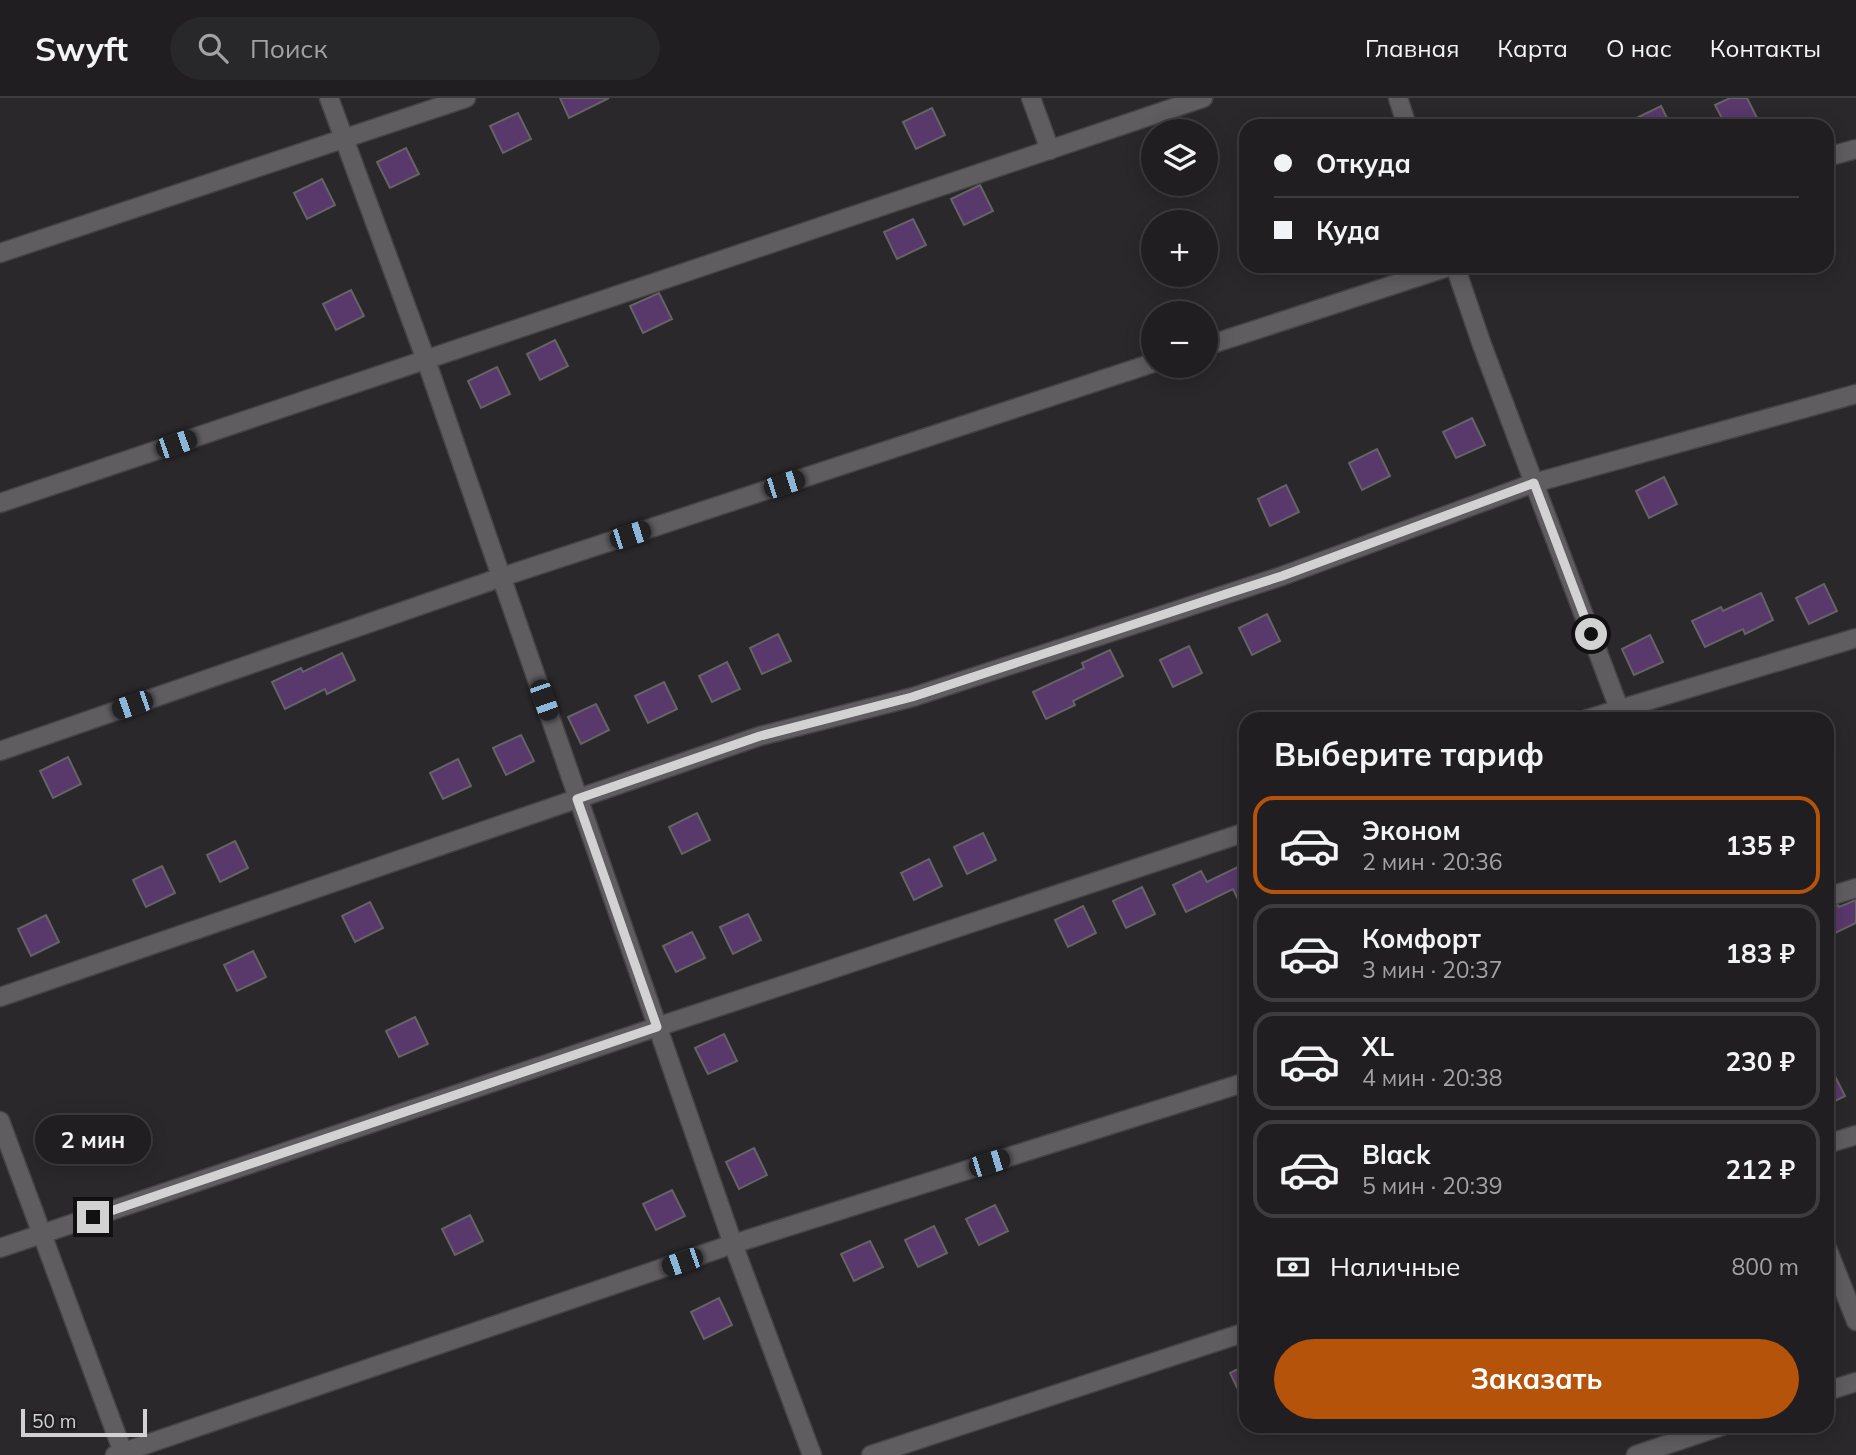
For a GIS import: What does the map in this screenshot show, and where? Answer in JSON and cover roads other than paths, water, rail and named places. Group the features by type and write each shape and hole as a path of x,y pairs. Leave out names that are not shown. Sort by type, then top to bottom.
{"street":[{"path":"329,98 426,360 733,1244 812,1455"},
{"path":"0,253 466,98"},
{"path":"1031,98 1050,150"},
{"path":"0,503 1203,98"},
{"path":"1398,98 1405,119"},
{"path":"1834,155 1856,149"},
{"path":"1218,342 1431,273"},
{"path":"1456,273 1620,712"},
{"path":"0,751 502,577 1141,367"},
{"path":"0,997 760,736 912,697 1282,576 1534,483 1856,394"},
{"path":"1627,712 1856,638"},
{"path":"0,1248 1239,834"},
{"path":"1834,895 1856,888"},
{"path":"0,1121 120,1454 733,1244 1239,1084"},
{"path":"1834,1142 1856,1135"},
{"path":"1834,1266 1856,1321"},
{"path":"871,1455 1239,1334"},
{"path":"1834,1389 1856,1382"},
{"path":"1636,1455 1701,1433"}]}
